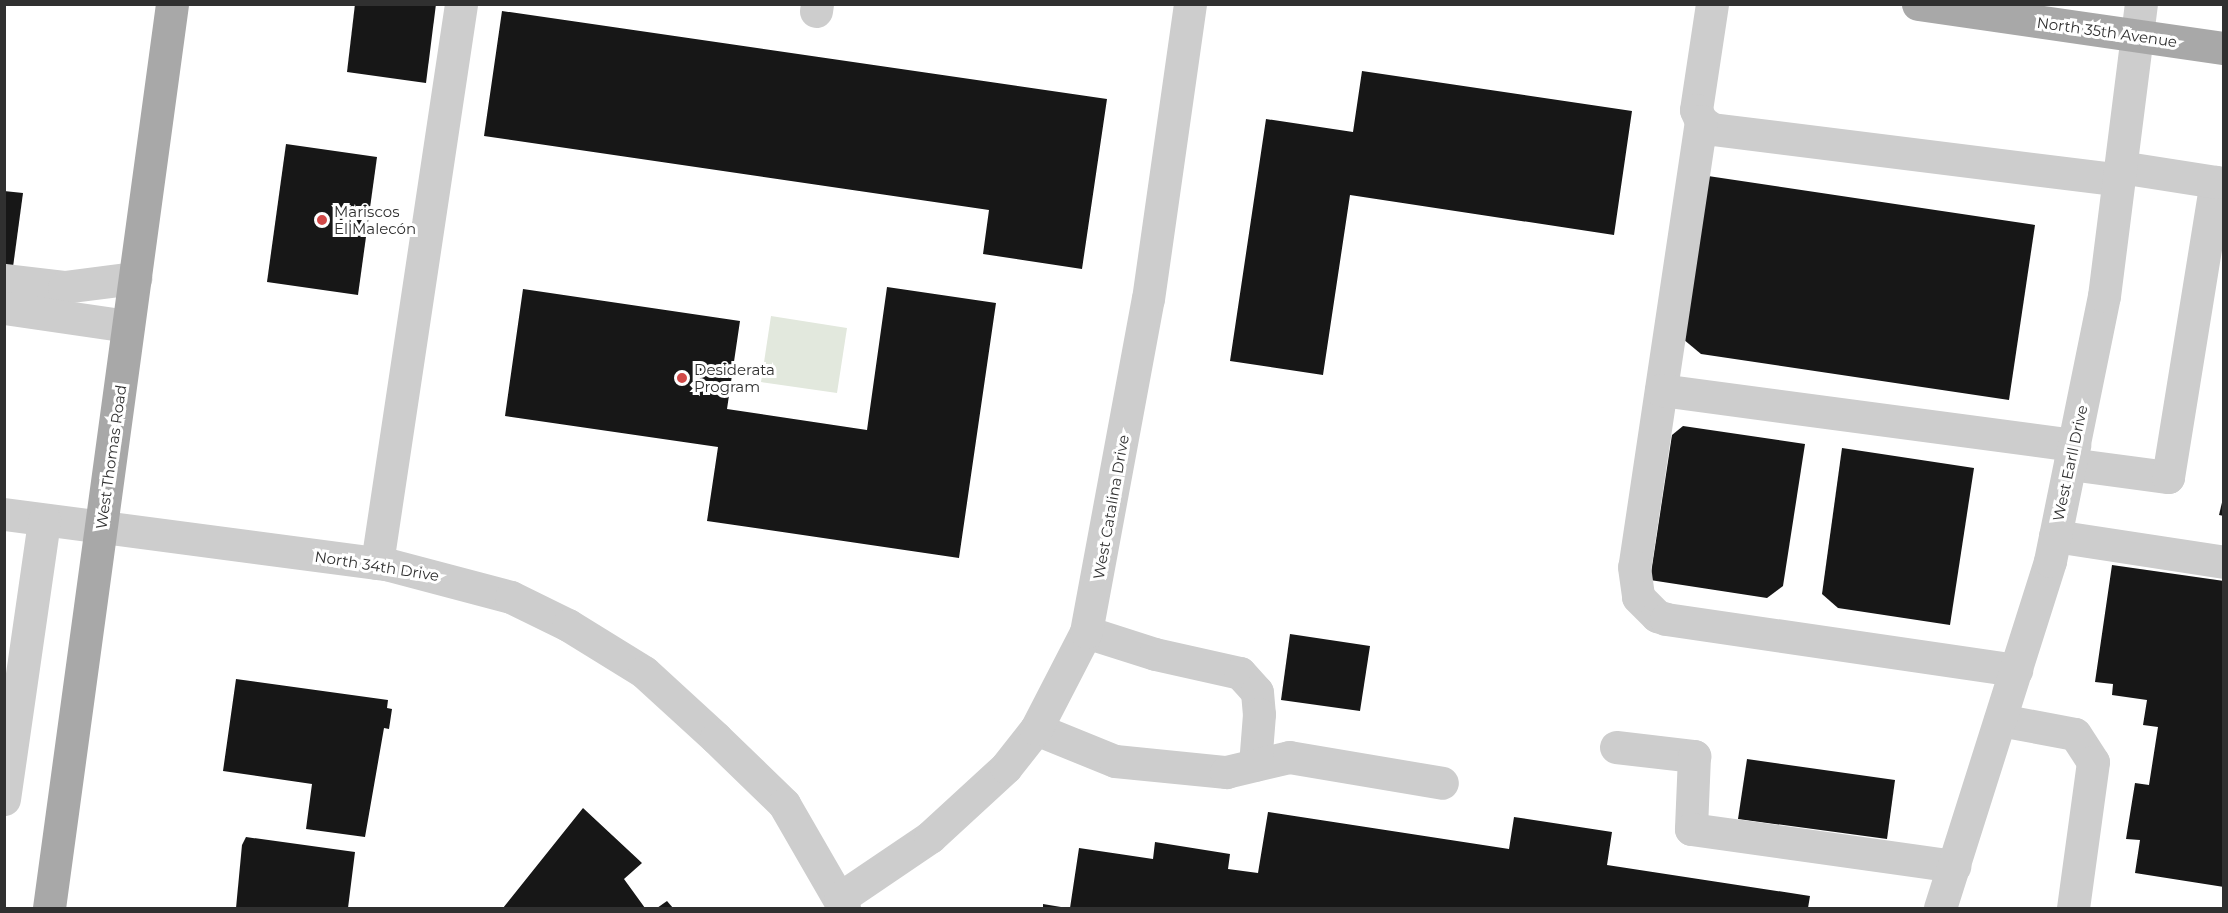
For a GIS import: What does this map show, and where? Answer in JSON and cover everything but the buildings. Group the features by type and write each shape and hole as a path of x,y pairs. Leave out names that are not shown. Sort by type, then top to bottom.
{"main road":[{"name":"West Thomas Road","path":"49,909 172,4"},
{"name":"North 35th Avenue","path":"1918,4 2139,20 2223,48"}],"street":[{"path":"377,563 461,4"},
{"name":"West Catalina Drive","path":"842,903 930,837 1006,767 1036,729 1086,632 1148,299 1190,4"},
{"path":"1661,390 2072,455 2168,477 2216,182 1712,129 1701,121 1696,110 1712,4"},
{"name":"West Earll Drive","path":"1945,908 1954,866 2016,670 2055,536 2104,296 2139,20"},
{"path":"1701,121 1634,567 1636,590 1646,607 1666,619 2016,670"},
{"path":"4,280 64,287 135,278"},
{"path":"4,308 128,326"},
{"name":"North 34th Drive","path":"4,514 101,529 377,563 441,575 511,597 568,625 644,672 784,804 842,903"},
{"path":"4,799 10,718 44,520"},
{"path":"2055,536 2223,562"},
{"path":"1086,632 1155,654 1240,673 1257,692 1259,714 1255,765"},
{"path":"2000,720 2075,734 2093,762 2073,909"},
{"path":"1036,729 1115,760 1226,772 1289,757 1442,783"},
{"path":"1616,747 1694,756 1690,829 1954,866"}],"shaded area":[{"path":"771,316 847,328 837,393 761,382"}],"place":[{"name":"Mariscos El Malecón","path":"322,220"},
{"name":"Desiderata Program","path":"682,378"}]}
